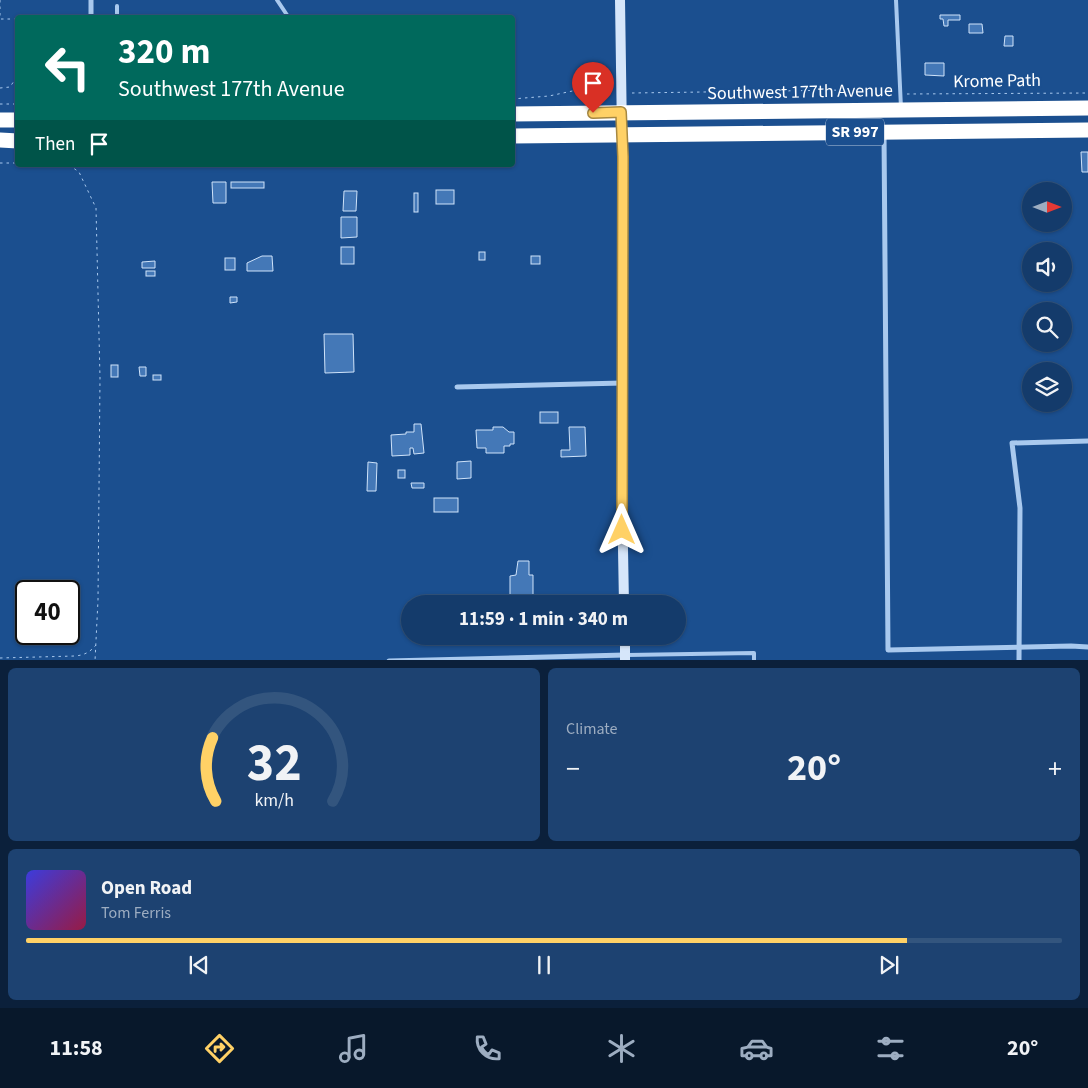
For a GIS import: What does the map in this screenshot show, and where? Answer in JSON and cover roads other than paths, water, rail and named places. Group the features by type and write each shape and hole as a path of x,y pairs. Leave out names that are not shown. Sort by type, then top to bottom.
{"highway":[{"name":"Southwest 177th Avenue","path":"515,114 1088,108"},
{"path":"0,120 15,120"},
{"name":"SR 997","path":"515,136 1088,130"},
{"path":"0,140 15,141"}],"street":[{"path":"91,0 91,15"},
{"path":"620,0 624,595"},
{"path":"884,132 888,650 1088,647"},
{"path":"457,387 623,382"},
{"path":"1019,660 1020,508 1012,443 1088,441"},
{"path":"389,660 625,658 625,645"}],"lane":[{"path":"277,0 287,15"},
{"path":"896,0 901,110"},
{"path":"117,6 117,15"},
{"path":"625,658 754,653 754,660"}]}
